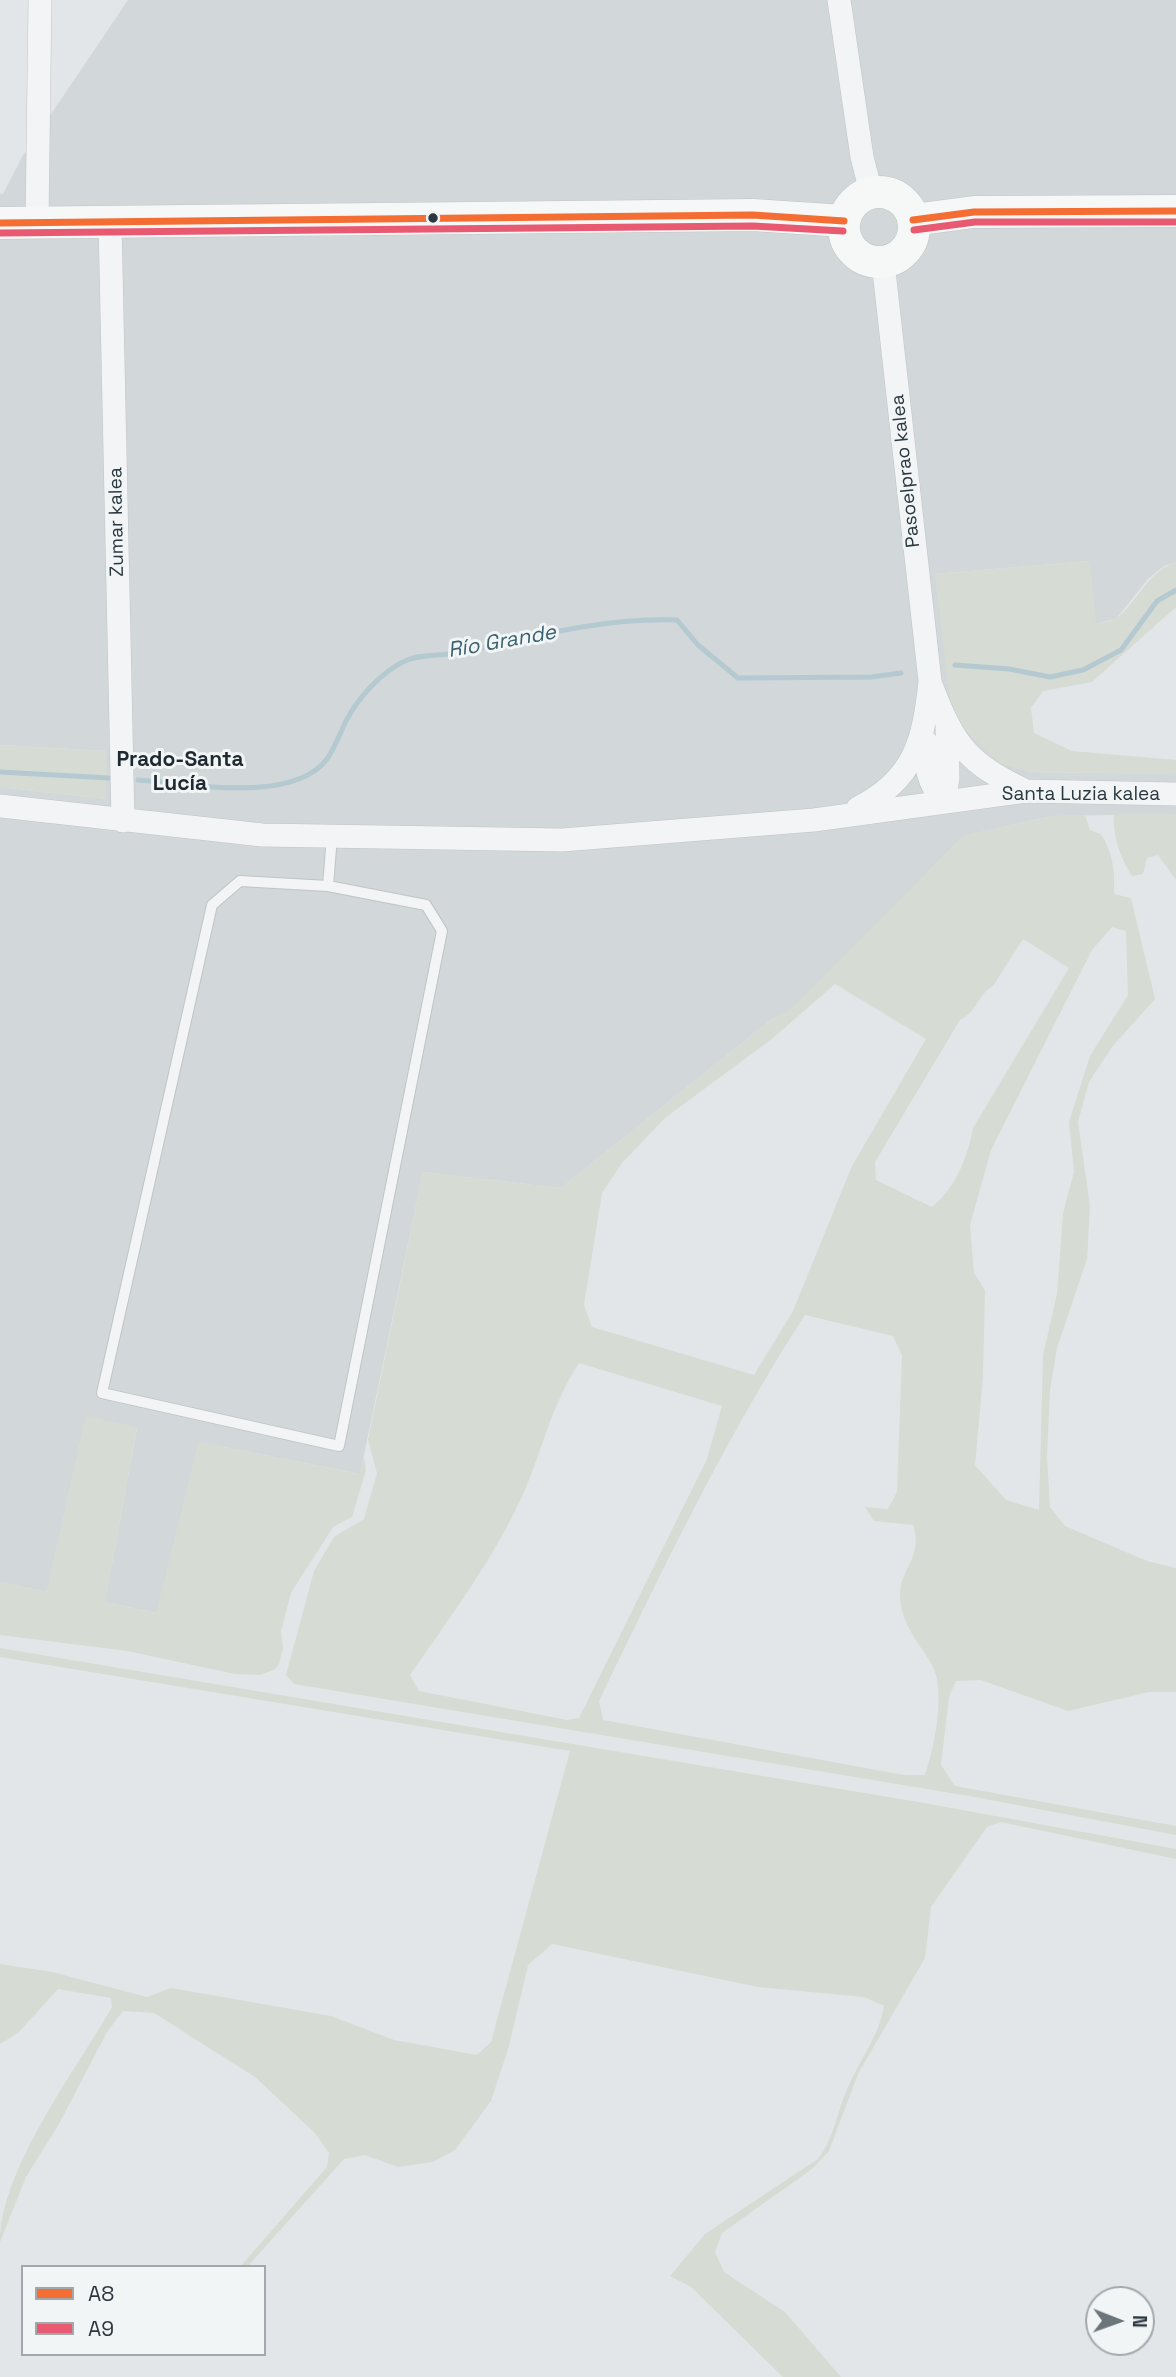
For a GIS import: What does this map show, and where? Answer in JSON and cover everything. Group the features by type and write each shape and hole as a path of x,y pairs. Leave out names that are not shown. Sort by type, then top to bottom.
{"main road":[{"path":"871,192 893,195 909,210 913,220 910,243 894,258 883,262 867,260 853,251 845,237 844,221 849,208 859,198 871,192"},
{"path":"913,220 974,212 1176,211"},
{"path":"0,223 753,215 844,221"}],"street":[{"path":"37,223 40,0"},
{"path":"839,0 862,157 871,192"},
{"name":"Zumar kalea","path":"110,222 124,821"},
{"name":"Pasoelprao kalea","path":"883,262 936,728"},
{"path":"936,728 993,776 1026,791"},
{"path":"936,728 948,778 944,802"},
{"path":"845,815 881,797 911,764 936,728"},
{"name":"Santa Luzia kalea","path":"0,806 262,835 562,840 845,815 1026,791 1176,794"}],"lane":[{"path":"328,886 332,836"},
{"path":"240,881 328,886 426,905 442,931 339,1446 102,1393 212,905 240,881"}],"shaded area":[{"path":"128,0 1176,0 1176,562 1164,566 1148,579 1116,619 1095,624 1089,561 935,574 1029,772 1176,774 1176,814 1051,816 964,836 790,1011 772,1019 561,1188 423,1172 360,1474 199,1442 157,1613 105,1602 137,1428 86,1417 47,1592 0,1582 0,787 106,799 106,751 0,745 0,194 3,194 22,157"},
{"path":"1090,561 1096,624 1117,618 1150,579 1176,562 1176,607 1092,682 1043,691 1031,708 1034,733 1072,751 1176,760 1176,774 1029,772 997,763 964,729 950,701 935,574"},
{"path":"0,745 106,751 106,799 0,787"},
{"path":"1114,814 1176,814 1176,880 1158,855 1147,858 1143,874 1132,876 1121,854 1114,830"},
{"path":"1085,815 1090,830 1101,834 1112,862 1114,894 1131,898 1155,999 1112,1047 1089,1082 1078,1122 1090,1206 1087,1259 1057,1348 1050,1390 1047,1456 1050,1507 1065,1526 1147,1561 1176,1568 1176,1692 1149,1692 1068,1711 981,1680 956,1681 949,1697 941,1765 955,1786 1176,1826 1176,1835 969,1796 294,1684 286,1675 314,1571 334,1537 364,1519 377,1473 368,1440 423,1172 561,1188 772,1019 790,1010 964,836 1051,816","holes":["1112,927 1126,931 1128,995 1090,1056 1069,1122 1074,1172 1063,1213 1057,1294 1043,1355 1039,1510 1006,1500 975,1465 983,1376 985,1290 974,1273 970,1225 991,1150 1092,950","1023,939 1069,968 973,1128 964,1161 954,1181 932,1207 876,1180 875,1162 960,1020 966,1017 993,986","835,984 926,1039 852,1166 793,1311 754,1375 592,1327 584,1305 602,1193 622,1163 665,1118 773,1038","805,1315 893,1336 902,1355 897,1492 888,1509 865,1507 874,1521 913,1525 916,1536 900,1596 906,1621 937,1679 939,1702 936,1728 925,1775 904,1775 603,1720 599,1701 696,1505 748,1409","579,1363 722,1406 707,1459 579,1718 567,1720 419,1691 410,1675 467,1593 506,1529 525,1489 560,1398"]},
{"path":"86,1416 137,1427 105,1602 156,1613 199,1442 359,1474 364,1457 366,1470 352,1517 333,1527 291,1593 281,1631 283,1648 279,1664 274,1670 259,1675 235,1674 127,1651 0,1635 0,1582 47,1592"},
{"path":"0,1648 924,1803 1176,1849 1176,1859 1001,1822 987,1827 931,1907 925,1958 858,2074 829,2151 812,2169 722,2233 715,2252 724,2272 785,2312 841,2377 783,2377 691,2287 670,2276 705,2234 818,2159 824,2151 845,2094 882,2017 884,2006 864,1997 758,1987 552,1944 528,1965 509,2046 491,2101 455,2150 433,2162 398,2167 365,2155 344,2159 249,2265 242,2265 327,2167 329,2153 315,2133 255,2077 154,2013 123,2011 107,2032 59,2124 26,2177 0,2242 3,2214 12,2184 26,2153 42,2121 112,2007 111,1998 58,1989 19,2032 0,2044 0,1964 52,1972 147,1997 171,1988 331,2016 394,2040 477,2055 491,2042 570,1751 0,1657"}],"waterway":[{"name":"Río Grande","path":"955,665 1009,669 1050,677 1083,670 1121,650 1157,601 1176,590"},
{"name":"Río Grande","path":"138,780 238,788 265,787 290,782 311,773 327,759 357,703 379,679 405,661 593,625 677,620 698,645 738,678 871,677 901,673"},
{"name":"Río Grande","path":"0,772 109,778"}],"transit line":[{"name":"A8","path":"913,220 974,212 1176,211"},
{"name":"A8","path":"0,223 753,215 844,221"},
{"name":"A9","path":"914,230 975,222 1176,222"},
{"name":"A9","path":"0,233 753,226 843,231"}],"district":[{"name":"Prado-Santa Lucía","path":"180,772"}]}
